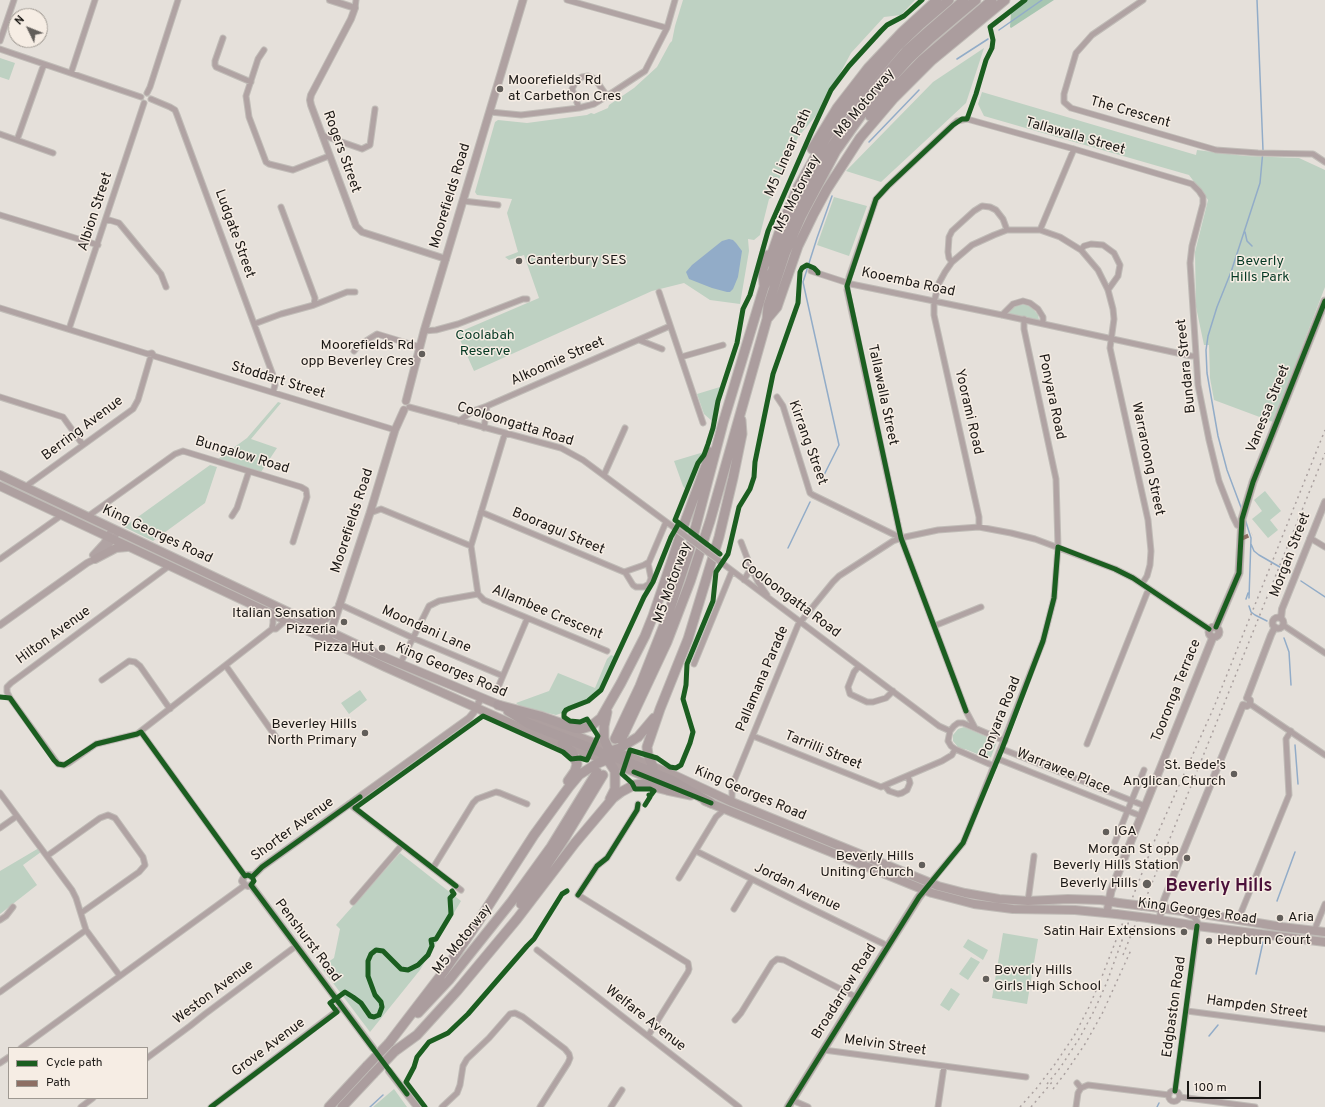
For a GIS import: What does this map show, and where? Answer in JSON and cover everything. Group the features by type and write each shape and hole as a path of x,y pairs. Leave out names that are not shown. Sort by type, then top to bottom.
{"highway":[{"path":"764,287 763,269 779,220 800,171 822,131 853,87 881,53 937,0"},
{"name":"M8 Motorway","path":"764,287 766,270 798,187 823,143 853,99 878,68 921,24 949,0"},
{"name":"M5 Motorway","path":"964,0 907,50 862,102 825,156 797,208 772,272 764,287 723,423 689,552 668,615 618,740 667,642 690,582 710,521 740,415 767,319 768,306 792,235 817,184 836,151 865,110 899,70 931,38 976,0"},
{"name":"M8 Motorway","path":"767,319 773,306 794,244 811,208 834,166 853,138 906,76 938,46 992,0"},
{"path":"767,319 777,307 796,253 813,215 827,189 860,138 894,98 931,61 1005,0"},
{"path":"653,767 648,755 647,747 660,709 688,638 718,537 733,478 742,434 740,415"},
{"path":"498,705 540,716 574,728 581,729 596,723 608,707 648,630 686,519 723,423"},
{"name":"King Georges Road","path":"0,475 330,632 400,664 498,705"},
{"name":"King Georges Road","path":"0,486 328,641 477,708 562,744 590,754"},
{"path":"95,559 116,548 128,547"},
{"path":"498,705 529,724 671,780 711,804"},
{"path":"606,806 615,789 616,780 615,771 604,739 604,726 608,707"},
{"path":"534,835 579,775 638,737 660,709"},
{"path":"389,1043 458,950 534,835 574,771 577,764 576,758 572,752 562,744"},
{"path":"590,754 628,756"},
{"name":"King Georges Road","path":"609,755 711,804 968,902 1005,908 1106,912 1198,926 1325,942"},
{"name":"King Georges Road","path":"628,756 927,887 983,897 1028,901 1068,899 1101,900 1325,932"},
{"name":"M5 Motorway","path":"329,1107 449,980 501,916 551,847 600,774 551,861 515,911 465,973 342,1107"},
{"path":"395,1050 417,1035 457,991 517,919 606,806 621,792 634,785 641,784 691,795"}],"main road":[{"name":"Moorefields Road","path":"328,641 370,513 395,430 406,406 424,331 523,0"},
{"name":"Vanessa Street","path":"1241,527 1253,482 1325,301"},
{"name":"Tooronga Terrace","path":"1106,912 1111,891 1213,637 1210,634 1238,573 1241,527"},
{"path":"308,621 324,620 331,615 339,605"},
{"name":"Broadarrow Road","path":"788,1107 888,946 927,887"}],"street":[{"path":"0,41 14,0"},
{"path":"71,73 95,0"},
{"path":"141,97 143,94 147,93 150,87 178,0"},
{"path":"330,0 355,8"},
{"name":"Rogers Street","path":"356,0 351,19 311,95 311,106 358,230 446,259"},
{"path":"567,0 667,28"},
{"path":"490,112 521,115 578,108 594,104 646,71 667,28 675,0"},
{"name":"The Crescent","path":"1143,0 1092,35 1076,53 1064,94 1064,102 1071,108 1216,150 1270,154 1313,154 1325,162"},
{"path":"223,38 215,61 216,67 250,82"},
{"path":"0,49 141,97 141,100 144,103 148,103 151,99 147,93"},
{"path":"264,50 258,59 250,82 246,96 246,106 266,162 293,170 330,156"},
{"path":"17,140 44,64"},
{"path":"578,108 572,89 576,81 582,77 588,76 596,79 607,96"},
{"name":"Ludgate Street","path":"151,99 175,110 274,378 275,385 273,392"},
{"name":"Albion Street","path":"70,329 144,103"},
{"path":"322,135 362,149 370,145 374,109"},
{"name":"Tallawalla Street","path":"975,728 966,711 901,538 847,290 876,199 884,189 957,121 967,119 1192,184 1203,197"},
{"path":"0,134 54,152"},
{"path":"1040,230 1074,149"},
{"name":"Bundara Street","path":"1203,197 1203,204 1192,246 1190,262 1195,356 1208,440 1233,517 1237,524 1241,527"},
{"path":"463,201 498,205"},
{"path":"934,302 940,282 952,262 972,245 1008,230 996,210 990,207 982,206 974,211 952,231 949,237 948,252 949,258 952,262"},
{"path":"281,207 315,298 314,305"},
{"path":"0,215 98,245"},
{"path":"106,219 119,223 161,274 166,287"},
{"name":"Warraroong Street","path":"1008,230 1040,230 1060,237 1081,250 1098,270 1108,290 1114,319 1110,348 1148,520 1151,550 1150,565 1147,576 1142,584"},
{"path":"1081,250 1084,246 1092,244 1103,245 1114,253 1120,265 1118,276 1108,290"},
{"name":"Kooemba Road","path":"811,271 848,283 1195,356"},
{"path":"254,324 281,314 314,305 346,292 355,292"},
{"path":"660,292 703,423"},
{"path":"424,331 436,330 458,324 523,299 527,299"},
{"path":"1002,315 1013,304 1023,301 1030,303 1038,309 1043,317 1043,324"},
{"name":"Yoorami Road","path":"934,302 933,309 979,517 979,527"},
{"name":"Stoddart Street","path":"0,308 151,356 395,430"},
{"name":"Ponyara Road","path":"927,887 963,843 1002,749 1043,641 1054,598 1058,547 1056,479 1024,329 1024,320"},
{"name":"Alkoomie Street","path":"459,421 471,412 670,326"},
{"path":"354,351 358,346 377,334 420,347"},
{"path":"639,340 662,349"},
{"path":"681,357 723,345"},
{"name":"Berring Avenue","path":"25,487 133,409 138,400 151,356"},
{"path":"0,397 63,417 83,445"},
{"name":"Kirrang Street","path":"777,397 783,406 810,493 813,496 901,538"},
{"name":"Cooloongatta Road","path":"406,406 562,448 578,457 939,726 950,732"},
{"path":"484,428 487,406"},
{"path":"604,475 625,428"},
{"name":"Allambee Crescent","path":"505,433 471,546 478,594 484,600 607,651"},
{"name":"Bungalow Road","path":"87,517 179,452 188,452 249,470 306,490 307,497 293,542"},
{"path":"232,516 237,508 249,470"},
{"name":"Morgan Street","path":"1281,618 1282,609 1325,502"},
{"path":"370,513 381,509 471,546"},
{"name":"Booragul Street","path":"481,512 619,571 626,572"},
{"path":"0,559 62,515"},
{"path":"648,563 626,572 633,585 636,587 644,587 649,584 651,578 648,563 666,522"},
{"name":"Pallamana Parade","path":"732,802 732,786 791,641 801,622 839,576 893,541 901,538 938,530 979,527 1035,539 1115,570 1142,584 1213,628"},
{"path":"0,625 87,563 95,559 105,550 115,530"},
{"path":"87,563 110,538"},
{"path":"1310,538 1325,547"},
{"path":"741,542 758,582 770,599"},
{"name":"Hilton Avenue","path":"141,732 96,744 64,766 58,764 6,692 11,683 169,566"},
{"path":"744,580 751,568"},
{"path":"694,664 732,571"},
{"path":"1087,744 1146,595 1150,590"},
{"path":"400,664 426,610 434,603 478,594"},
{"name":"Moondani Lane","path":"339,605 503,676"},
{"path":"934,626 981,607"},
{"path":"272,630 273,615"},
{"path":"1159,920 1175,872 1243,705 1247,706 1275,627 1273,620 1277,617 1281,618 1283,620 1283,625 1325,653"},
{"path":"497,690 527,619"},
{"path":"245,876 141,732 285,621"},
{"path":"1275,627 1280,628 1283,625"},
{"path":"102,680 129,661 135,662 140,666 170,709"},
{"path":"226,666 278,740"},
{"path":"859,666 848,687 850,694 867,702 873,702 886,698 893,691"},
{"name":"Shorter Avenue","path":"252,877 262,867 469,718 477,708 481,698"},
{"path":"1248,701 1325,755"},
{"path":"963,724 966,711"},
{"path":"994,766 955,749 948,741 950,732 958,723 975,728 1005,741"},
{"path":"1238,920 1289,793 1286,739 1290,731"},
{"name":"Tarrilli Street","path":"753,736 879,787 885,786 889,791 898,794 907,790 910,783 908,776"},
{"path":"885,786 942,761 952,755 955,749"},
{"name":"Warrawee Place","path":"1002,749 1145,806"},
{"name":"Warrawee Place","path":"998,759 1141,816"},
{"path":"1114,842 1144,770"},
{"path":"0,792 74,894 86,930 120,976"},
{"path":"433,868 473,803 477,799 500,792 527,804"},
{"path":"349,804 461,890"},
{"path":"638,804 637,810 607,858 597,866 578,894 688,963 688,972 648,1036"},
{"path":"679,878 716,818 726,809"},
{"path":"47,856 100,818 108,815 115,818 143,857 145,865 139,872 81,913"},
{"path":"0,828 17,816"},
{"path":"353,902 402,845"},
{"name":"Jordan Avenue","path":"696,851 888,946"},
{"path":"1028,901 1034,856"},
{"path":"22,1047 254,881 252,877 248,875 245,876"},
{"path":"245,876 242,881 248,885"},
{"path":"734,909 752,879"},
{"name":"Penshurst Road","path":"248,885 373,1048"},
{"path":"1315,931 1325,904"},
{"path":"0,920 6,916 13,907"},
{"path":"1172,910 1194,918 1197,921 1198,926"},
{"name":"Edgbaston Road","path":"1175,1091 1198,926"},
{"path":"0,992 86,930"},
{"name":"Weston Avenue","path":"148,1057 296,946"},
{"name":"Welfare Avenue","path":"537,950 739,1107"},
{"path":"735,1020 741,1013 772,963 777,959 784,960 856,997"},
{"name":"Grove Avenue","path":"211,1107 342,1007"},
{"name":"Hampden Street","path":"1186,1010 1325,1029"},
{"path":"442,1107 457,1093 464,1062 485,1042 510,1014 515,1013 523,1017 565,1049 569,1054 570,1058 568,1063 540,1107"},
{"name":"Melvin Street","path":"824,1050 1026,1077"},
{"path":"938,1107 944,1066"},
{"path":"390,1071 417,1107"},
{"path":"1077,1083 1081,1088"},
{"path":"1076,1107 1078,1093 1081,1088 1088,1085 1169,1095 1171,1092 1175,1091 1180,1094 1180,1097"},
{"path":"611,1107 622,1090"},
{"path":"1169,1095 1173,1104 1180,1097"},
{"path":"1180,1097 1236,1106 1255,1107"},
{"path":"81,1107 93,1099"},
{"path":"792,1100 808,1107"}],"green space":[{"name":"Coolabah Reserve","path":"683,0 915,0 901,15 884,17 851,53 820,111 798,137 776,186 774,196 769,199 760,235 754,240 748,239 749,251 740,304 710,300 684,283 652,291 474,371 457,333 539,298 524,255 509,260 505,257 518,252 507,213 512,199 477,195 475,192 495,122 498,120 527,123 587,115 591,113 594,114 608,108 609,105 634,88 657,67 672,41"},
{"path":"1027,0 1054,0 1011,28 1011,13"},
{"path":"984,48 966,103 881,182 846,171 933,82"},
{"path":"0,58 15,63 9,80 0,77"},
{"name":"Beverly Hills Park","path":"982,92 1196,155 1197,150 1245,156 1299,158 1325,170 1325,287 1273,422 1214,400 1210,378 1209,345 1204,345 1196,307 1195,252 1208,200 1189,175 984,116 978,104"},
{"path":"834,197 867,206 849,256 817,245"},
{"path":"1023,303 1034,310 1038,315 1039,320 1008,314 1015,305"},
{"path":"720,387 712,421 704,414 697,394"},
{"path":"278,402 281,403 251,439 277,448 261,472 218,459 247,438"},
{"path":"704,452 692,472 686,490 683,486 674,461"},
{"path":"210,465 217,467 205,503 153,541 124,527"},
{"path":"1265,491 1281,511 1270,520 1278,530 1268,538 1252,519 1262,511 1254,500"},
{"path":"611,655 616,657 600,689 594,697 567,708 562,713 556,715 520,706 516,703 549,691 558,673 595,688 607,659"},
{"path":"360,690 367,700 349,714 341,703"},
{"path":"964,727 994,740 996,744 991,757 987,758 958,747 953,741 953,735 958,729"},
{"path":"39,848 41,852 23,865 37,885 0,914 0,871"},
{"path":"400,853 461,901 420,970 370,1032 321,967 334,958 340,929 336,925"},
{"path":"1003,933 1038,939 1027,1004 992,998"},
{"path":"968,939 988,950 983,960 963,947"},
{"path":"971,957 980,962 968,980 959,974"},
{"path":"951,988 960,994 949,1011 940,1005"},
{"path":"394,1089 407,1107 373,1107"}],"water":[{"path":"729,239 733,240 742,251 738,277 733,289 730,292 712,288 689,279 686,272 692,265 722,241"}],"waterway":[{"path":"999,30 1042,0"},
{"path":"1242,510 1227,470 1218,436 1207,373 1206,350 1208,336 1217,307 1231,272 1260,183 1263,150 1257,0"},
{"path":"957,59 988,39"},
{"path":"869,142 919,90"},
{"path":"819,485 839,445 803,282 832,196"},
{"path":"1245,232 1247,241 1252,246"},
{"path":"788,548 810,502"},
{"path":"1245,519 1251,538 1249,598"},
{"path":"1251,544 1254,551 1259,555 1292,574"},
{"path":"1301,581 1325,597"},
{"path":"1246,599 1248,593"},
{"path":"1249,606 1251,612 1267,621"},
{"path":"1284,638 1289,652 1291,685"},
{"path":"1295,745 1298,784"},
{"path":"1277,901 1295,852"},
{"path":"1256,974 1263,942"},
{"path":"1209,1036 1218,1025"},
{"path":"370,1107 383,1095"},
{"path":"1157,1107 1159,1103"}],"railway":[{"path":"1020,1107 1055,1064 1074,1036 1089,1007 1156,837 1214,707 1325,430"},
{"path":"1123,955 1325,453"},
{"path":"1047,1084 1060,1068 1079,1039 1094,1011 1107,982 1129,921"},
{"path":"1053,1089 1085,1044 1102,1014 1131,950"},
{"path":"1031,1107 1053,1081"}],"marked path":[{"path":"1241,539 1252,534"}],"cycle path":[{"name":"M5 Linear Path","path":"720,554 675,520 698,463 704,455 708,444 713,428 718,401 737,343 743,309 750,295 768,231 831,90 849,66 887,25 904,16 922,0"},
{"path":"966,711 901,538 847,286 876,199 953,125 962,119 967,119 986,60 992,48 993,40 990,27 1025,0"},
{"path":"645,805 650,797 649,795 651,795 654,791 650,789 635,789 632,783 622,774 630,750 657,758 670,767 676,768 681,765 690,743 693,732 683,699 686,685 687,664 713,601 716,572 728,554 739,507 750,489 754,477 755,462 773,374 798,303 800,272 802,268 807,265 814,268 818,273"},
{"path":"1216,627 1239,573 1242,519 1253,482 1325,301"},
{"path":"456,886 355,808 483,716 563,752 571,759 580,758 587,760 598,736 587,719 580,722 570,721 564,717 564,713 566,710 588,701 601,690 644,597 653,582 671,537 679,523"},
{"path":"788,1107 919,897 963,843 1002,749 1043,641 1054,598 1058,547 1115,569 1133,578 1209,629"},
{"path":"0,697 10,698 58,764 64,765 96,744 141,732 245,876 248,875 252,877"},
{"path":"634,772 711,803"},
{"path":"252,877 262,867 360,797"},
{"path":"578,895 597,866 607,858 637,810 638,804"},
{"path":"252,877 254,881 251,885 407,1094"},
{"path":"211,1107 337,1012 330,1003 345,992 361,1003 370,1016 374,1017 379,1015 382,1007 381,1002 375,995 368,976 368,961 371,954 376,950 383,951 401,969 408,970 418,965 428,955 432,946 431,940 436,939 451,914 450,898 454,894 452,891"},
{"path":"425,1107 406,1082 414,1067 417,1057 429,1042 448,1033 468,1014 534,939 562,894 567,891"},
{"path":"1175,1091 1197,926"}],"place":[{"name":"Moorefields Rd at Carbethon Cres","path":"500,89"},
{"name":"Canterbury SES","path":"519,261"},
{"name":"Moorefields Rd opp Beverley Cres","path":"422,354"},
{"name":"Italian Sensation Pizzeria","path":"344,622"},
{"name":"Pizza Hut","path":"382,648"},
{"name":"Beverley Hills North Primary","path":"365,733"},
{"name":"St. Bede's Anglican Church","path":"1234,774"},
{"name":"IGA","path":"1106,832"},
{"name":"Morgan St opp Beverly Hills Station","path":"1187,858"},
{"name":"Beverly Hills Uniting Church","path":"922,865"},
{"name":"Beverly Hills","path":"1147,884"},
{"name":"Aria","path":"1280,918"},
{"name":"Satin Hair Extensions","path":"1184,932"},
{"name":"Hepburn Court","path":"1209,941"},
{"name":"Beverly Hills Girls High School","path":"986,979"}],"district":[{"name":"Beverly Hills","path":"1219,887"}]}
